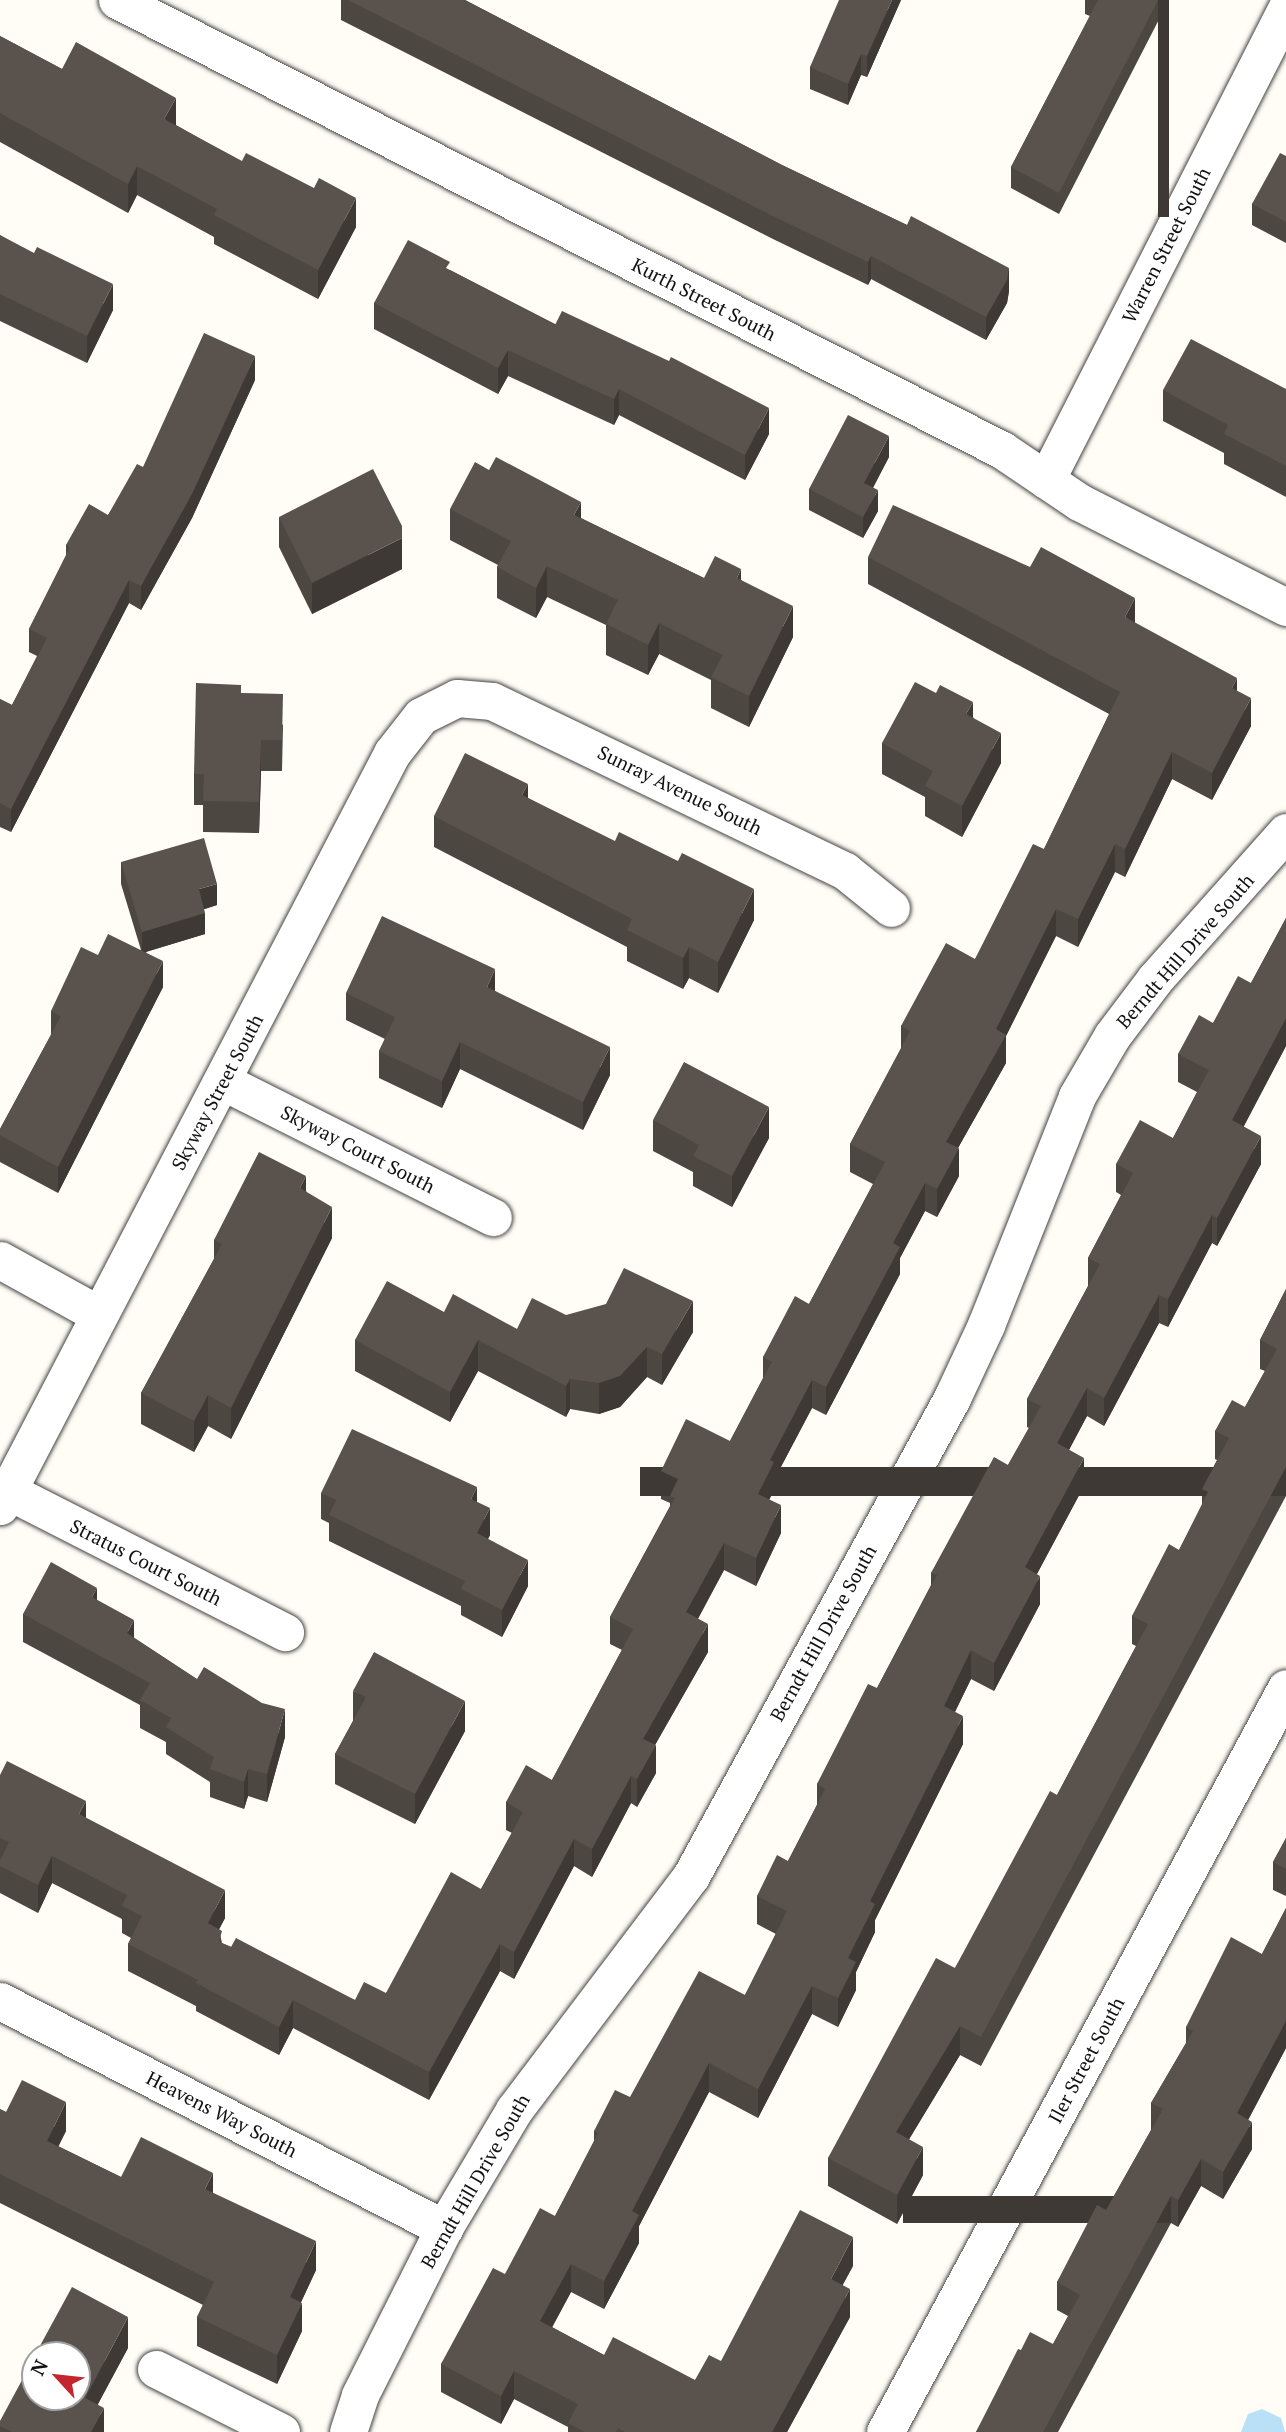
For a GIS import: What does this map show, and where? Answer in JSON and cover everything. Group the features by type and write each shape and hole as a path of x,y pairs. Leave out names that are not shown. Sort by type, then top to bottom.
{"street":[{"name":"Kurth Street South","path":"117,0 989,444 1079,502 1286,607"},
{"name":"Warren Street South","path":"1046,480 1286,9"},
{"name":"Sunray Avenue South","path":"457,698 492,701 531,717 845,871 891,908"},
{"name":"Skyway Street South","path":"4,1498 98,1314 224,1082 392,753 421,716 457,698"},
{"name":"Berndt Hill Drive South","path":"348,2432 360,2395 444,2228 514,2110 691,1876 952,1398 986,1325 1077,1096 1112,1036 1155,979 1286,832"},
{"name":"Skyway Court South","path":"224,1082 493,1217"},
{"path":"0,1260 98,1314"},
{"name":"Stratus Court South","path":"4,1498 285,1632"},
{"name":"Iler Street South","path":"885,2432 1286,1688"},
{"name":"Heavens Way South","path":"0,2001 444,2228"},
{"path":"156,2369 281,2432"}],"water":[{"path":"1262,2409 1281,2418 1285,2432 1241,2432 1248,2414"}],"building":[{"path":"348,0 465,0 782,165 907,225 911,216 1009,268 1007,280 986,317 871,256 868,262 773,216"},
{"path":"839,0 892,0 867,56 861,54 848,84 810,67"},
{"path":"1098,0 1158,0 1059,193 1011,167"},
{"path":"0,36 62,69 76,42 176,98 164,119 242,161 246,153 314,188 319,178 356,198 318,270 214,215 217,209 137,166 128,184 0,113"},
{"path":"1280,153 1286,156 1286,222 1252,204"},
{"path":"0,235 34,253 37,247 113,284 87,336 0,294"},
{"path":"408,240 450,262 446,268 555,325 562,311 669,361 671,357 769,408 745,455 619,389 614,399 508,350 498,368 374,303"},
{"path":"204,333 255,356 192,494 141,586 129,580 11,809 0,803 0,699 12,705 47,638 29,629 70,547 66,545 89,504 108,515 137,464 143,467"},
{"path":"1191,339 1286,389 1286,466 1224,434 1228,425 1163,390"},
{"path":"848,415 889,436 864,483 878,490 863,517 809,489"},
{"path":"496,457 581,502 574,515 704,578 715,556 741,569 737,578 793,606 749,696 711,677 723,655 659,623 648,645 606,624 618,600 547,566 536,588 497,567 511,541 450,509 475,462 489,470"},
{"path":"373,469 402,526 402,538 312,583 279,517"},
{"path":"893,505 1030,567 1041,547 1135,598 1125,617 1237,678 1232,688 1251,698 1212,773 1172,752 1125,849 1115,844 1078,919 1056,909 996,1029 1006,1035 946,1142 959,1148 937,1189 925,1183 893,1243 900,1247 826,1387 812,1380 770,1460 774,1462 758,1494 781,1505 756,1558 724,1543 686,1612 708,1624 643,1739 656,1745 637,1779 631,1776 592,1849 574,1839 514,1952 500,1944 429,2072 293,2000 279,2027 196,1983 198,1980 128,1944 142,1916 122,1906 127,1895 52,1856 38,1885 0,1866 9,1842 0,1838 0,1775 7,1761 86,1801 79,1814 225,1890 208,1923 222,1931 219,1942 231,1947 236,1938 355,2000 364,1982 386,1993 451,1872 481,1889 523,1812 506,1802 526,1765 552,1780 633,1629 610,1617 675,1498 670,1496 678,1479 661,1471 686,1419 730,1441 772,1362 763,1357 795,1296 809,1304 885,1162 850,1144 910,1031 901,1026 946,943 975,959 1033,844 1044,849 1120,692 868,557"},
{"path":"915,682 936,693 940,685 973,702 966,714 1001,733 962,806 925,786 933,771 882,743"},
{"path":"196,683 241,685 241,693 283,694 282,740 261,740 259,802 203,801 204,774 194,774"},
{"path":"465,753 528,784 522,795 615,841 619,832 678,861 682,853 754,889 718,962 689,947 683,958 627,930 632,919 434,816"},
{"path":"204,838 217,884 199,889 205,913 142,932 121,862"},
{"path":"382,916 495,969 487,987 610,1047 583,1102 460,1042 442,1081 379,1051 395,1017 346,993"},
{"path":"1286,918 1286,1018 1232,1120 1261,1136 1217,1218 1212,1215 1168,1299 1159,1295 1104,1398 1087,1388 1057,1443 1084,1458 1025,1567 1040,1576 994,1663 971,1650 944,1706 963,1716 870,1901 875,1904 848,1958 856,1962 838,1998 812,1986 758,2089 709,2063 632,2211 639,2215 604,2281 571,2264 540,2321 604,2355 613,2337 695,2380 709,2355 721,2361 800,2210 853,2237 831,2279 850,2289 772,2432 625,2432 618,2428 616,2432 585,2432 568,2423 578,2404 514,2371 501,2396 441,2364 493,2268 505,2274 540,2208 555,2216 598,2133 594,2131 615,2090 630,2097 699,1971 745,1995 787,1911 757,1896 777,1855 788,1861 825,1789 817,1784 868,1684 877,1688 937,1575 931,1573 994,1457 1008,1465 1041,1406 1027,1399 1100,1264 1088,1258 1133,1173 1116,1164 1140,1120 1173,1138 1209,1070 1178,1054 1199,1015 1213,1023 1238,976 1251,983"},
{"path":"108,934 163,961 58,1167 0,1135 0,1129 61,1016 51,1011 81,947 98,955"},
{"path":"684,1062 769,1107 732,1176 693,1156 699,1145 653,1120"},
{"path":"259,1152 306,1176 300,1188 332,1207 231,1408 208,1395 194,1421 141,1393 222,1244 214,1240"},
{"path":"624,1268 693,1301 662,1354 647,1347 620,1376 599,1383 570,1379 566,1386 478,1340 450,1392 355,1340 387,1281 444,1312 453,1294 517,1329 532,1298 566,1315 606,1304"},
{"path":"1286,1289 1286,1467 981,2037 960,2026 896,2132 923,2147 897,2195 828,2158 936,1958 955,1968 1050,1791 1057,1795 1148,1624 1132,1616 1169,1544 1179,1550 1208,1492 1202,1489 1229,1438 1215,1431 1232,1400 1245,1407 1277,1349 1260,1340"},
{"path":"352,1429 477,1487 471,1499 490,1508 477,1533 528,1560 502,1610 461,1589 465,1581 329,1515 336,1500 321,1493"},
{"path":"51,1562 97,1588 92,1597 134,1620 127,1633 197,1679 204,1667 262,1703 285,1709 267,1774 248,1769 244,1782 210,1769 214,1757 166,1727 171,1718 140,1700 150,1683 23,1614"},
{"path":"374,1652 465,1701 415,1794 335,1754 366,1697 353,1691"},
{"path":"1286,1838 1286,1869 1273,1862"},
{"path":"1286,1908 1286,2021 1237,2113 1252,2122 1223,2172 1201,2159 1178,2200 1171,2196 1043,2432 976,2432 1018,2349 1021,2350 1030,2332 1053,2344 1080,2295 1057,2282 1097,2205 1106,2210 1163,2109 1151,2103 1193,2031 1186,2027 1231,1937 1262,1954"},
{"path":"22,2080 66,2102 47,2141 121,2177 141,2137 213,2173 205,2189 316,2241 290,2297 302,2303 277,2355 197,2317 214,2282 0,2174 0,2109 6,2112"},
{"path":"72,2287 128,2317 91,2387 91,2341 43,2341"},
{"path":"21,2382 21,2411 91,2411 91,2401 104,2408 91,2432 12,2432 0,2426 0,2421"}]}
